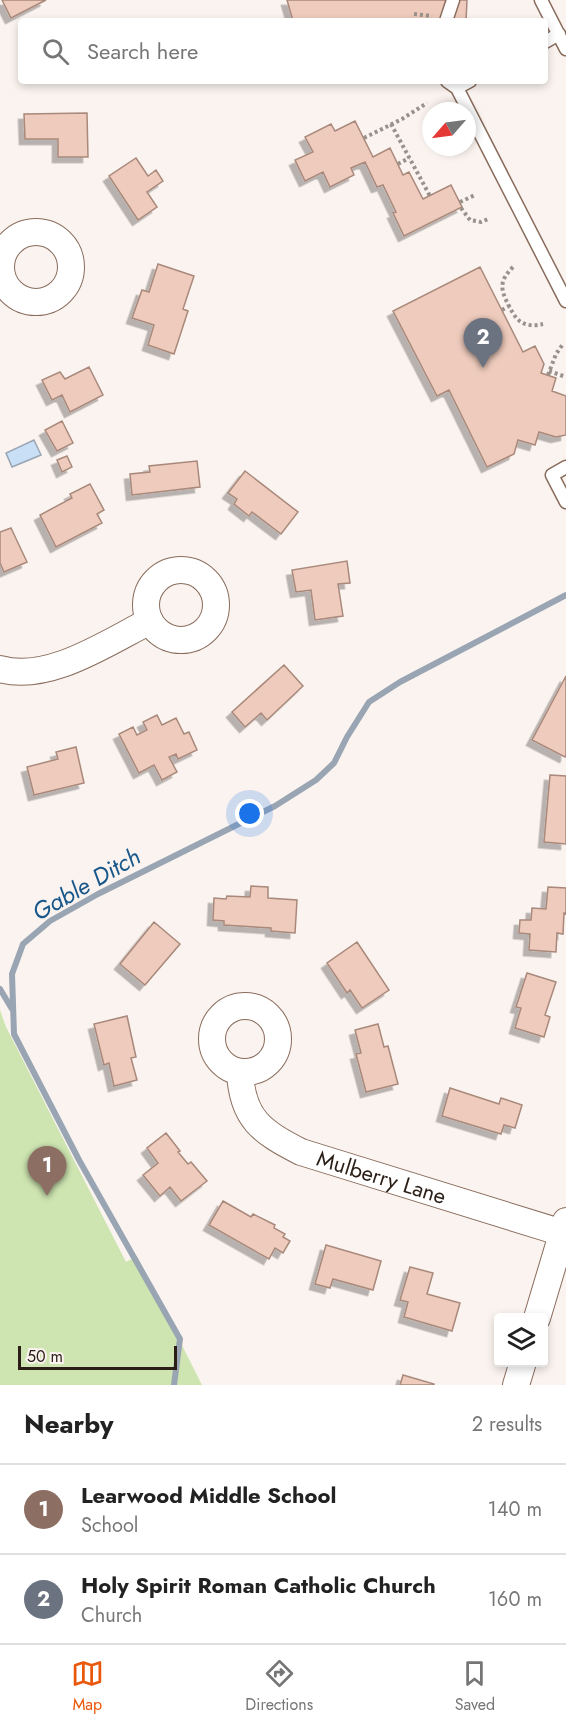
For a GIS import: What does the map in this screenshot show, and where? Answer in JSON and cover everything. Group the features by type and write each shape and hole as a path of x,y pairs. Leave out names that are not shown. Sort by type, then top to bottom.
{"street":[{"path":"0,669 23,672 43,670 70,661 150,621"},
{"name":"Mulberry Lane","path":"240,1072 241,1092 248,1112 264,1130 301,1152 565,1229"},
{"path":"538,1313 565,1229"},
{"path":"516,1385 521,1367"}],"lane":[{"path":"447,18 453,0"},
{"path":"541,0 566,49"},
{"path":"548,40 558,34"},
{"path":"452,84 566,301"},
{"path":"566,467 552,475 566,502"}],"path":[{"path":"414,14 433,16"},
{"path":"364,138 422,106"},
{"path":"391,124 430,196"},
{"path":"398,164 410,158"},
{"path":"476,195 461,205 470,220 481,222 488,219"},
{"path":"513,267 506,274 502,293 515,318 524,324 543,324"},
{"path":"501,310 509,306"},
{"path":"563,344 548,373 566,377"}],"green space":[{"path":"0,1010 6,1027 126,1262 137,1256 202,1385 0,1385"}],"water":[{"path":"34,440 41,455 12,467 6,453"}],"building":[{"path":"2,0 46,0 11,18"},
{"path":"287,0 467,0 466,18 292,18"},
{"path":"87,113 88,157 58,157 58,139 25,139 24,114"},
{"path":"355,121 373,157 390,148 403,175 409,172 423,199 451,185 462,207 404,236 383,185 377,187 365,162 351,168 354,175 330,187 323,172 305,181 295,160 313,152 305,137 331,124 335,131"},
{"path":"136,158 148,176 156,170 163,181 147,192 157,207 138,220 109,176"},
{"path":"158,264 194,276 183,309 188,311 174,354 148,345 154,325 132,318 142,290 149,292"},
{"path":"480,267 523,352 535,346 544,364 541,373 556,378 552,391 566,396 566,435 556,437 539,432 535,445 518,440 514,454 487,467 449,390 437,396 393,311"},
{"path":"89,367 103,395 70,412 62,395 52,400 42,380 60,372 65,379"},
{"path":"62,421 73,443 57,451 45,430"},
{"path":"67,456 72,467 62,472 57,460"},
{"path":"197,461 200,487 132,495 130,474 150,472 149,466"},
{"path":"245,471 298,512 281,534 252,512 249,516 234,504 237,499 228,493"},
{"path":"90,484 104,510 97,514 102,523 56,547 40,515 72,498 70,494"},
{"path":"11,528 27,562 4,572 0,563 0,532"},
{"path":"347,561 350,583 338,584 343,616 315,620 311,590 296,592 292,570"},
{"path":"284,665 303,686 267,720 261,713 245,727 232,712"},
{"path":"566,676 566,755 565,757 532,740"},
{"path":"157,715 162,725 176,718 184,734 189,732 197,750 178,759 176,754 169,757 177,772 162,780 154,765 139,773 119,734 133,727 137,735 147,730 143,722"},
{"path":"76,747 84,783 34,795 27,767 58,759 56,752"},
{"path":"550,775 566,776 566,844 544,842"},
{"path":"251,886 268,887 268,898 297,900 295,933 271,931 271,928 224,925 224,921 213,920 214,898 250,897"},
{"path":"548,887 566,888 563,934 557,933 556,952 529,950 530,934 519,933 520,920 531,920 532,908 546,909"},
{"path":"154,922 180,944 145,985 120,964"},
{"path":"357,942 389,990 362,1008 350,990 347,993 327,963"},
{"path":"527,973 556,982 545,1015 550,1017 544,1037 515,1028 521,1008 516,1007"},
{"path":"127,1016 136,1057 131,1058 137,1080 114,1086 109,1063 104,1065 94,1024"},
{"path":"378,1024 384,1047 388,1046 398,1084 366,1092 356,1054 361,1053 355,1030"},
{"path":"450,1088 499,1104 501,1098 522,1105 515,1128 504,1125 501,1134 442,1116"},
{"path":"166,1133 188,1164 191,1162 207,1181 181,1201 170,1187 160,1196 143,1175 158,1163 147,1148"},
{"path":"223,1201 251,1217 253,1214 275,1225 274,1228 285,1234 283,1237 290,1241 283,1253 275,1248 269,1259 209,1225"},
{"path":"326,1245 381,1261 373,1290 333,1279 330,1288 315,1284"},
{"path":"410,1267 433,1273 427,1294 460,1303 452,1331 404,1317 408,1302 400,1300"},
{"path":"403,1375 434,1384 434,1385 400,1385"}],"waterway":[{"name":"Gable Ditch","path":"174,1385 180,1339 79,1160 14,1034 12,974 23,944 50,921 98,894 275,806 316,780 334,763 369,702 400,682 566,595"},
{"path":"0,989 12,1009"}],"place":[{"name":"Holy Spirit Roman Catholic Church","path":"483,368"},
{"name":"Learwood Middle School","path":"47,1196"}]}
